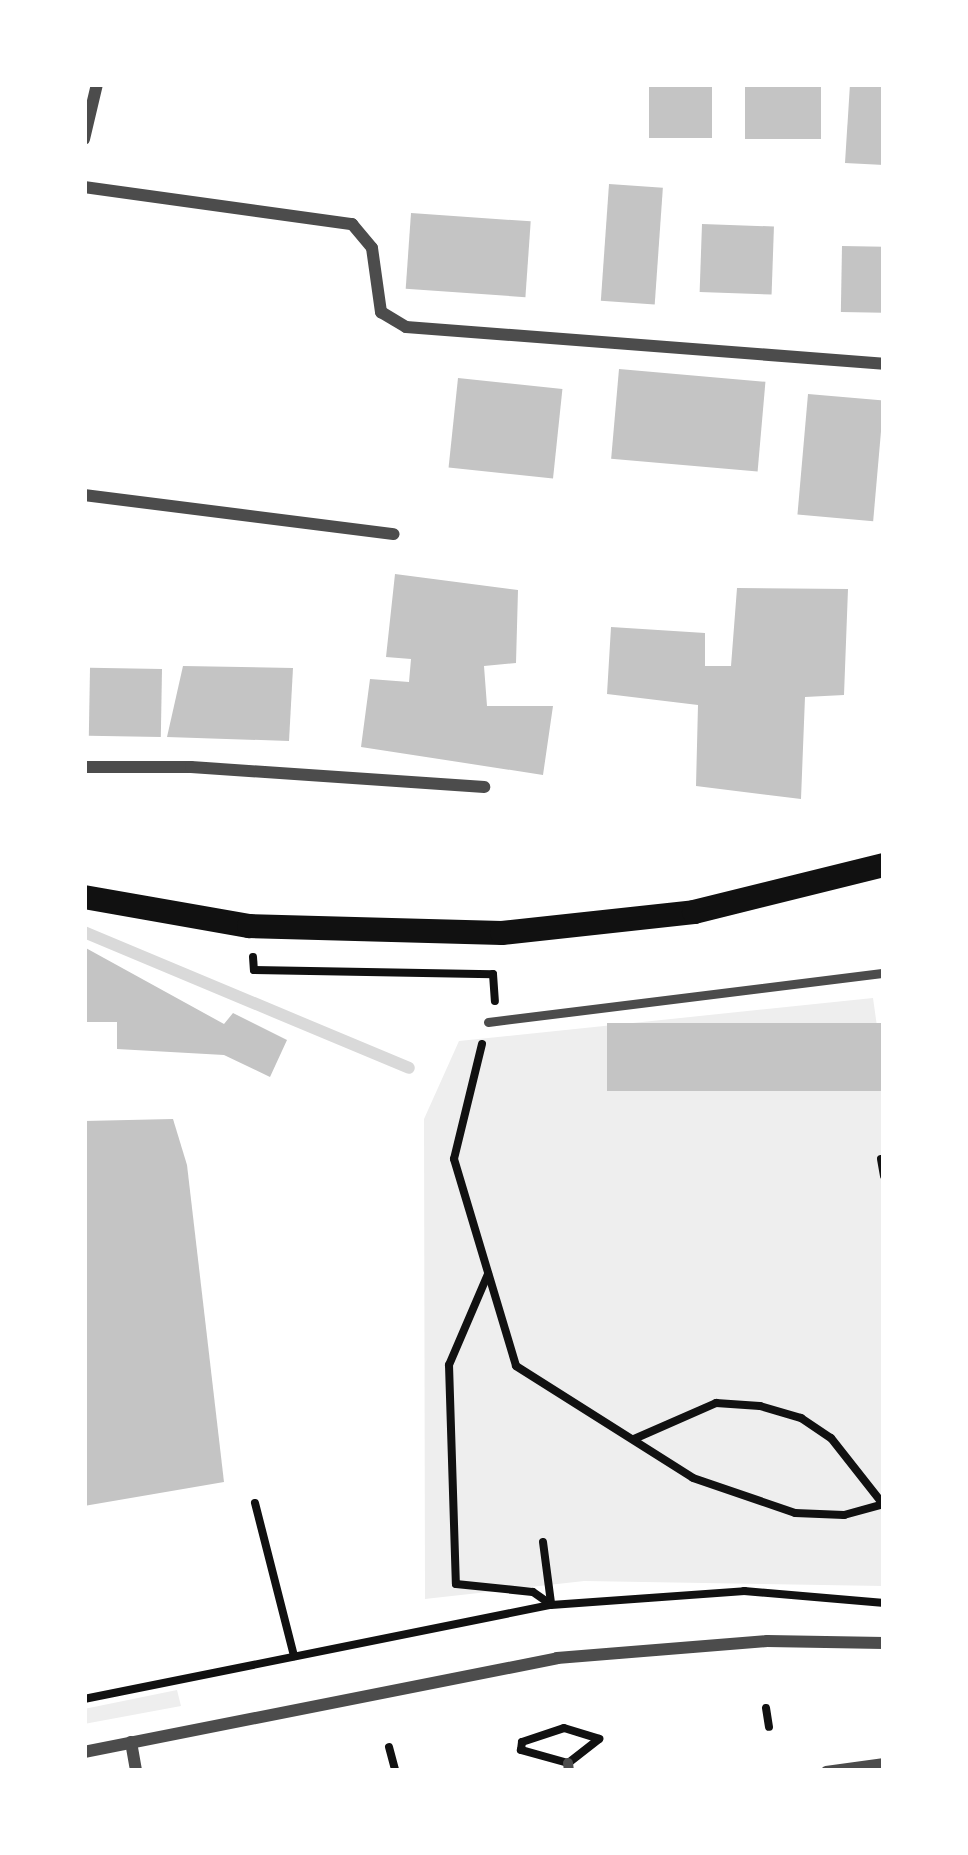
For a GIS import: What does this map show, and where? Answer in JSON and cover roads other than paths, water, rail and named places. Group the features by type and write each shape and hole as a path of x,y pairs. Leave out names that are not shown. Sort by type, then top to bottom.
{"main road":[{"path":"84,897 266,928 502,933 694,912 884,866"}],"street":[{"path":"84,139 97,84"},
{"path":"84,187 352,224 372,248 381,311 406,327 884,364"},
{"path":"84,495 394,534"},
{"path":"84,767 191,766 484,787"},
{"path":"84,1752 556,1658 766,1641 884,1642"},
{"path":"131,1742 136,1771"},
{"path":"826,1771 884,1763"}],"lane":[{"path":"488,1022 884,973"}],"waterway":[{"path":"84,932 409,1068"}]}
